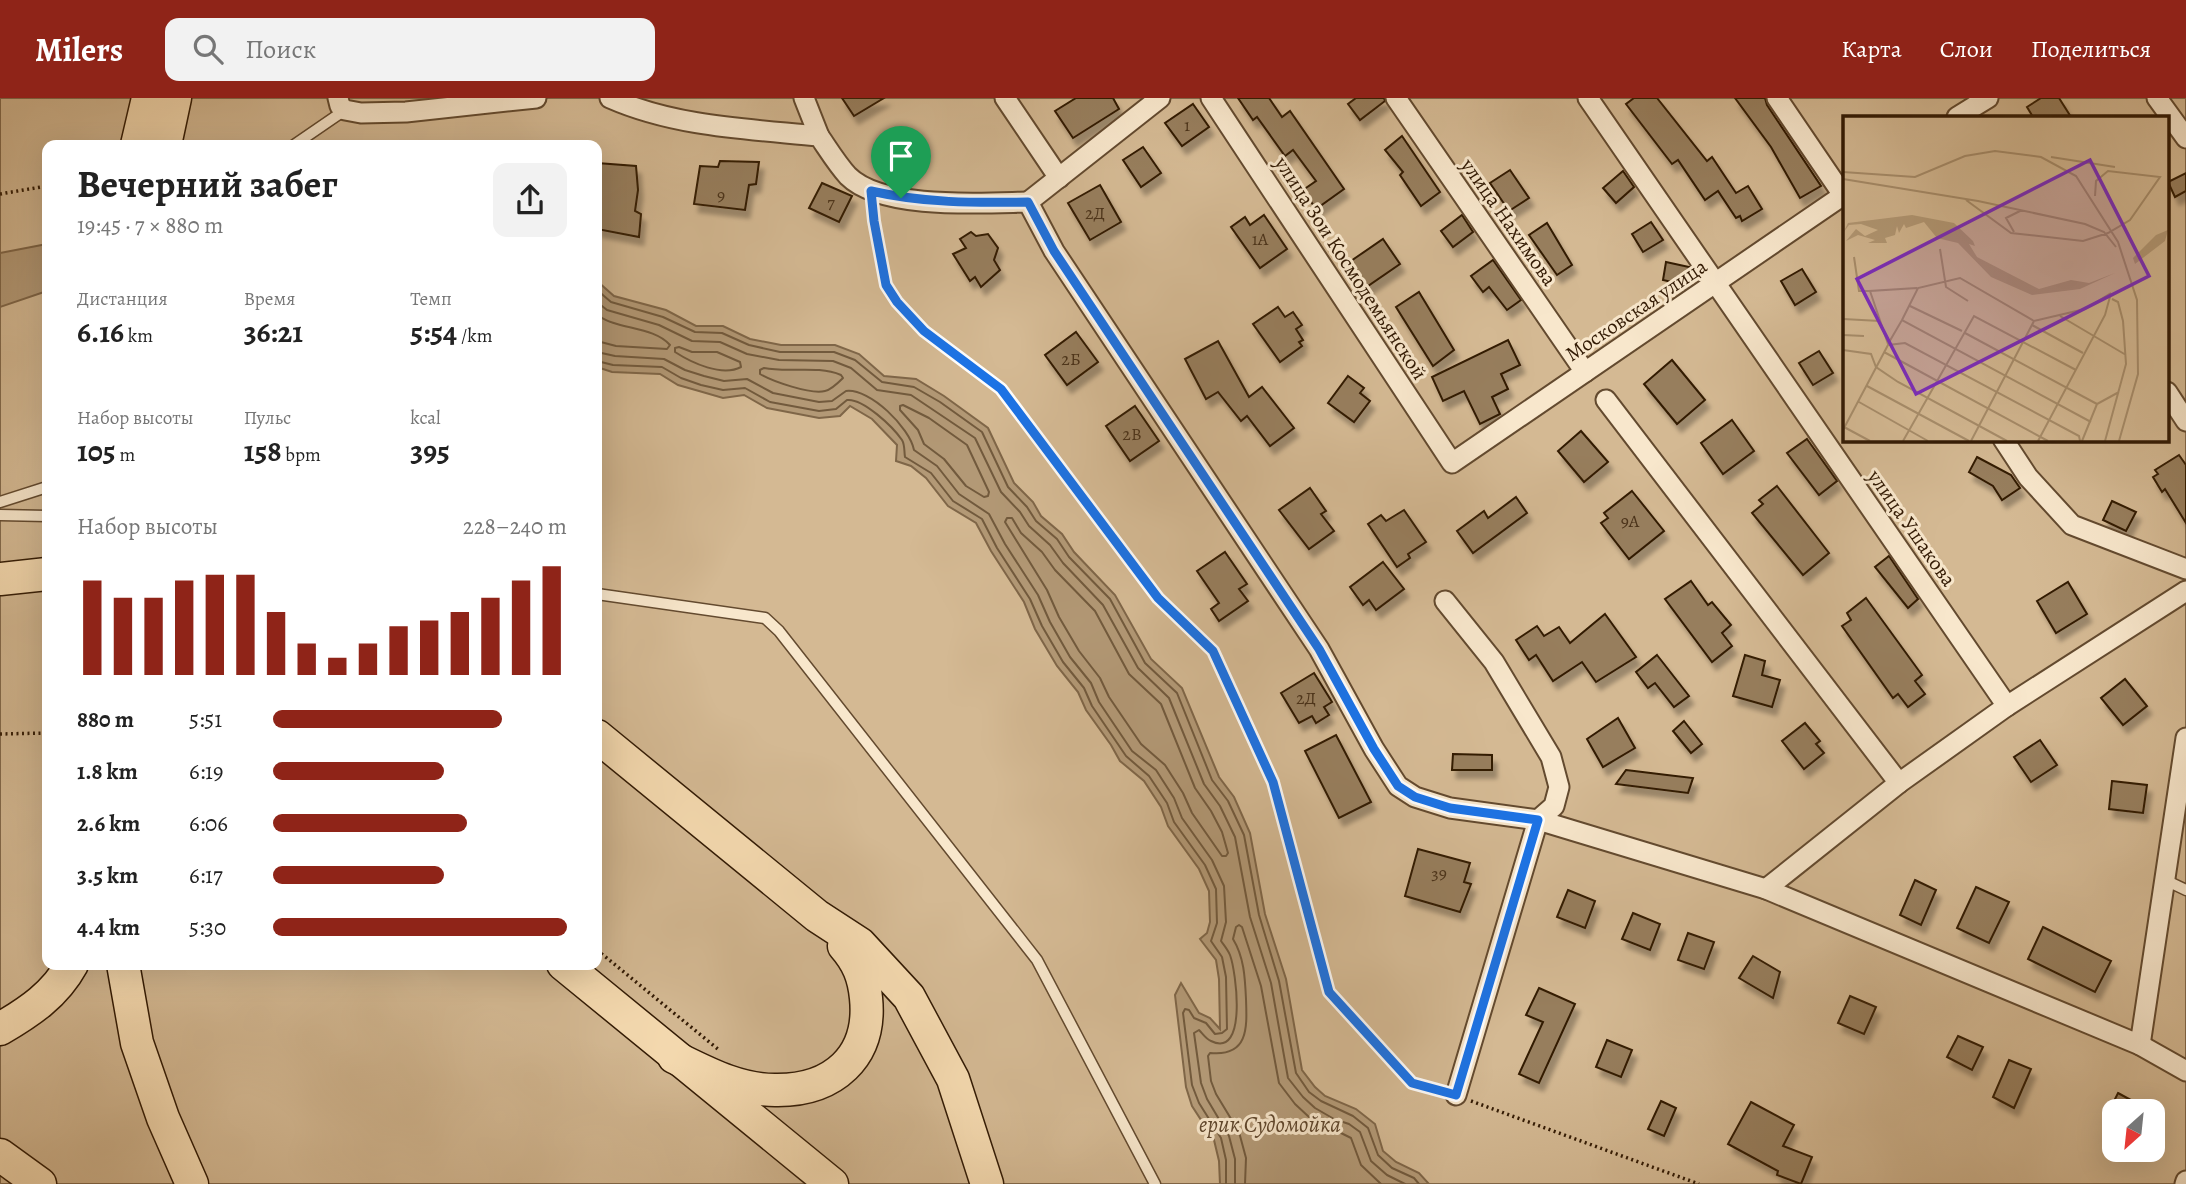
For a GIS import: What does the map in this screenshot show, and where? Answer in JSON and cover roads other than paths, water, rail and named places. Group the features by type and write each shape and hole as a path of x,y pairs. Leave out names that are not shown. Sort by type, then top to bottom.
{"main road":[{"path":"137,140 148,98"},
{"path":"166,140 175,98"},
{"path":"0,579 42,575"},
{"path":"602,740 817,916 860,944 909,997 953,1079 987,1184"},
{"path":"674,1057 717,1078 752,1088 776,1091 801,1089 826,1080 844,1069 860,1046 868,1018 864,984 856,960 817,916"},
{"path":"0,1030 37,1007 68,970"},
{"path":"125,970 137,1043 163,1118 192,1184"},
{"path":"570,970 832,1184"},
{"path":"0,1155 40,1184"}],"street":[{"path":"341,104 361,113 406,112 536,98"},
{"path":"610,98 633,108 692,123 819,136"},
{"path":"804,98 819,136 849,177 871,191 901,198 958,203 1028,202 1160,98"},
{"path":"1005,98 1059,178"},
{"name":"улица Зои Космодемьянской","path":"1211,98 1452,464"},
{"name":"улица Нахимова","path":"1396,98 1585,372"},
{"name":"улица Ушакова","path":"1588,98 2007,706"},
{"path":"1777,98 1843,195"},
{"path":"2157,98 2186,138"},
{"name":"Московская улица","path":"1452,464 1843,197"},
{"path":"1028,202 1054,251 1319,649 1374,749 1398,786 1415,797 1450,808 1538,820 1766,889 2140,1045 2186,1071"},
{"path":"2168,394 2186,421"},
{"path":"1606,400 1899,783"},
{"path":"2004,441 2028,477 2072,525 2186,569"},
{"path":"1766,889 1899,783 2007,706 2186,591"},
{"path":"1445,601 1494,662 1551,757 1559,787 1554,806 1538,820 1456,1095"},
{"path":"2140,1045 2165,880 2183,784 2186,738"}],"lane":[{"path":"300,140 341,104"},
{"path":"0,502 42,489"},
{"path":"0,515 42,516"},
{"path":"602,595 765,618 779,631 1037,960 1155,1184"},
{"path":"2165,880 2186,890"}],"water":[{"path":"42,245 42,293 0,307 0,253"},
{"name":"ерик Судомойка","path":"602,285 614,296 666,310 696,326 723,326 750,339 781,345 835,345 859,354 884,376 916,379 988,428 1014,483 1115,595 1151,659 1182,688 1219,777 1234,797 1250,833 1265,914 1286,979 1302,1070 1325,1096 1356,1109 1375,1124 1383,1151 1396,1162 1419,1173 1429,1184 1220,1184 1219,1161 1214,1140 1192,1106 1186,1087 1175,995 1181,983 1199,1013 1210,1018 1220,1029 1216,960 1200,939 1207,933 1210,922 1209,891 1199,869 1168,826 1161,807 1144,781 1120,761 1086,710 1078,692 1057,666 1035,629 1024,602 976,523 948,506 926,478 911,466 896,461 897,445 872,419 850,406 840,416 819,418 767,408 744,395 723,398 678,385 660,374 612,372 602,369"}]}
